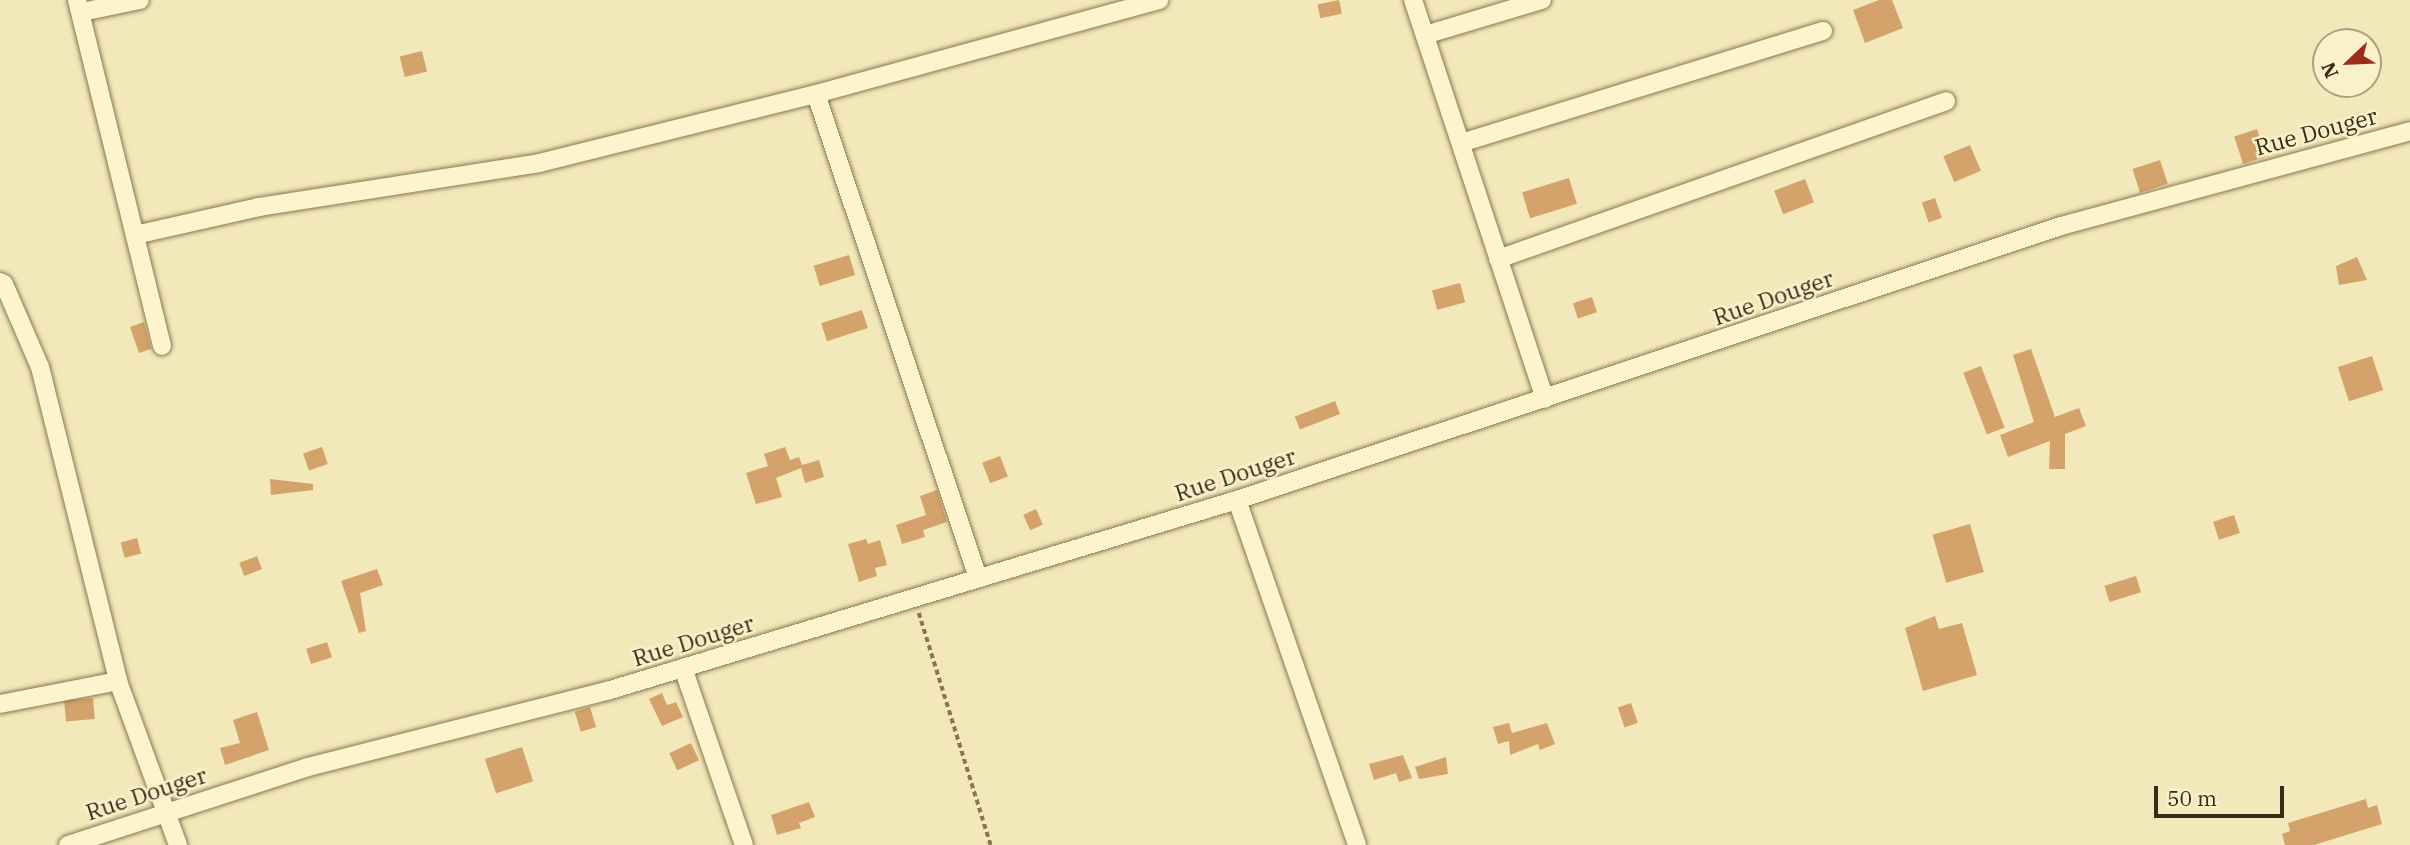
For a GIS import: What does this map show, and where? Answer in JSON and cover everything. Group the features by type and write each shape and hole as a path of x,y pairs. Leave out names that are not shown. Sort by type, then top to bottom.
{"street":[{"path":"140,0 79,6 162,346"},
{"path":"135,235 259,207 539,163 816,94 1159,0"},
{"path":"1413,0 1545,399"},
{"path":"1425,35 1542,0"},
{"path":"1461,144 1823,31"},
{"path":"816,94 978,578"},
{"path":"1498,259 1946,101"},
{"name":"Rue Douger","path":"68,845 308,767 607,691 1237,500 2061,226 2410,131"},
{"path":"0,282 4,284 40,367 118,681 178,845"},
{"path":"1237,500 1357,845"},
{"path":"683,668 744,845"},
{"path":"0,704 118,681"}],"path":[{"path":"915,598 991,845"}],"building":[{"path":"1339,0 1342,14 1320,18 1317,5"},
{"path":"1879,0 1892,0 1903,28 1865,43 1853,10"},
{"path":"422,51 427,71 405,77 400,57"},
{"path":"2257,129 2266,157 2243,164 2234,136"},
{"path":"1970,145 1981,171 1954,182 1943,156"},
{"path":"2160,160 2168,184 2140,193 2132,169"},
{"path":"1569,178 1577,204 1530,218 1522,192"},
{"path":"1805,179 1814,202 1783,214 1774,191"},
{"path":"1935,198 1942,218 1929,222 1922,203"},
{"path":"849,255 855,275 820,286 814,266"},
{"path":"2357,257 2367,280 2339,285 2336,266"},
{"path":"1460,283 1465,302 1437,310 1432,291"},
{"path":"1592,297 1597,312 1578,318 1573,303"},
{"path":"862,310 868,328 827,341 821,323"},
{"path":"144,322 151,349 139,353 130,327"},
{"path":"2031,349 2055,417 2079,408 2086,426 2065,434 2065,469 2049,469 2050,441 2008,457 2000,435 2034,422 2013,355"},
{"path":"2372,356 2383,390 2349,401 2338,367"},
{"path":"1981,366 2005,428 1987,434 1963,373"},
{"path":"1335,401 1340,414 1300,429 1295,416"},
{"path":"322,447 328,464 309,471 303,454"},
{"path":"785,447 790,460 799,457 802,465 819,460 824,477 805,483 801,468 776,478 782,497 756,504 746,473 768,466 764,454"},
{"path":"1000,456 1008,477 990,483 982,463"},
{"path":"270,479 313,484 313,490 271,495"},
{"path":"937,490 947,522 923,530 925,537 902,544 896,525 926,515 920,496"},
{"path":"1036,509 1043,525 1030,530 1023,515"},
{"path":"2234,515 2240,533 2219,540 2213,522"},
{"path":"1970,524 1984,572 1946,583 1933,535"},
{"path":"137,538 141,553 125,558 121,542"},
{"path":"866,539 868,544 880,540 887,565 875,568 877,576 859,582 848,544"},
{"path":"257,556 262,569 244,576 239,563"},
{"path":"377,569 383,585 360,593 366,631 359,633 341,581"},
{"path":"2136,576 2141,592 2109,602 2104,586"},
{"path":"1935,616 1939,629 1962,623 1977,675 1923,691 1905,628"},
{"path":"327,642 332,657 311,664 306,649"},
{"path":"662,693 667,705 676,702 683,717 662,726 649,699"},
{"path":"93,698 95,719 66,721 64,701"},
{"path":"1631,703 1638,723 1625,727 1618,708"},
{"path":"590,707 596,727 581,732 575,712"},
{"path":"257,712 269,750 225,765 220,748 240,743 233,720"},
{"path":"1509,723 1512,733 1547,723 1555,744 1540,750 1538,744 1510,755 1509,741 1498,744 1493,727"},
{"path":"691,743 699,760 677,770 669,753"},
{"path":"522,747 533,781 496,793 485,759"},
{"path":"1403,755 1412,778 1399,782 1396,773 1374,780 1369,764"},
{"path":"1446,757 1448,774 1419,779 1415,767"},
{"path":"2366,799 2368,808 2377,805 2382,824 2314,845 2285,845 2282,834 2290,831 2288,823"},
{"path":"809,802 815,817 799,823 801,828 777,835 771,815"}]}
